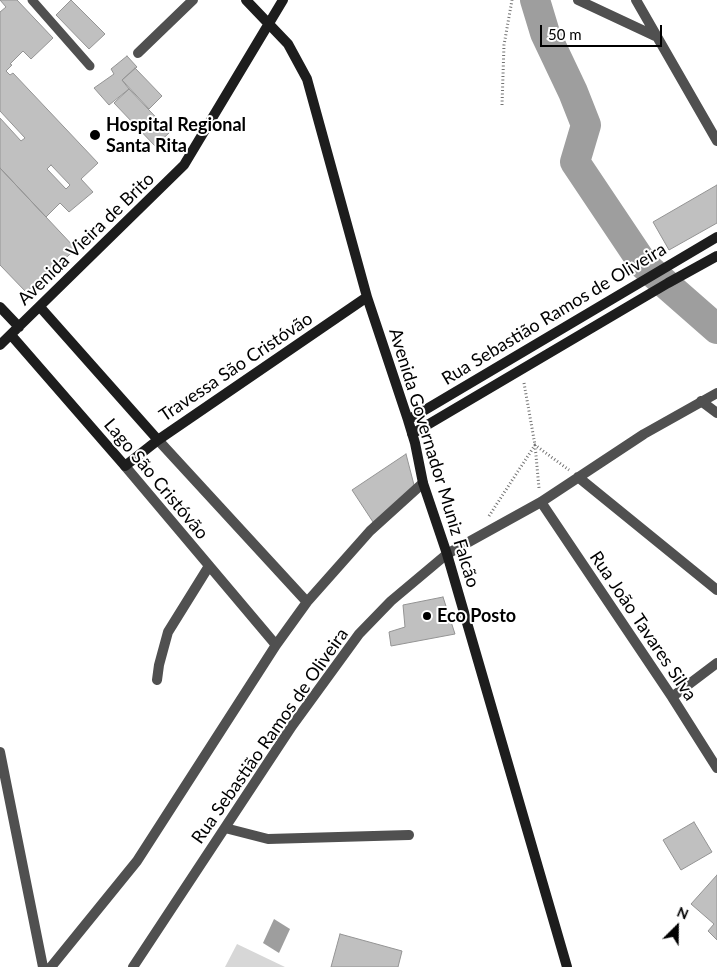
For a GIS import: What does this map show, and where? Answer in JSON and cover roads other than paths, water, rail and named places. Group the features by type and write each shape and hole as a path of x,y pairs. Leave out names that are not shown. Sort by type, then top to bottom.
{"main road":[{"name":"Avenida Governador Muniz Falcão","path":"246,0 288,44 307,79 367,297 408,420 423,484 447,554 567,967"},
{"name":"Avenida Vieira de Brito","path":"0,345 184,165 283,0"},
{"name":"Rua Sebastião Ramos de Oliveira","path":"408,420 717,237"},
{"name":"Rua Sebastião Ramos de Oliveira","path":"412,434 717,256"},
{"name":"Travessa São Cristóvão","path":"125,466 158,440 367,297"},
{"path":"0,307 19,327"},
{"name":"Lago São Cristóvão","path":"40,307 158,440"},
{"name":"Lago São Cristóvão","path":"10,334 125,466"}],"street":[{"path":"138,53 193,0"},
{"path":"578,0 655,36"},
{"path":"636,0 717,141"},
{"name":"Rua Sebastião Ramos de Oliveira","path":"133,967 292,726 359,634 390,601 447,554 541,502 644,434 717,393"},
{"path":"701,401 717,413"},
{"name":"Lago São Cristóvão","path":"158,440 307,602"},
{"name":"Lago São Cristóvão","path":"125,466 276,645"},
{"path":"578,477 717,590"},
{"path":"51,967 137,862 276,645 307,602 370,531 423,484"},
{"name":"Rua João Tavares Silva","path":"541,502 672,697 717,768"},
{"path":"157,680 168,632 209,566"},
{"path":"672,697 717,663"},
{"path":"0,752 43,967"},
{"path":"225,828 268,839 409,836"}],"lane":[{"path":"32,0 90,66"}],"waterway":[{"path":"535,0 545,33 573,92 586,125 575,162 644,265 717,329"}],"place":[{"name":"Hospital Regional Santa Rita","path":"95,135"},
{"name":"Eco Posto","path":"427,616"}]}
